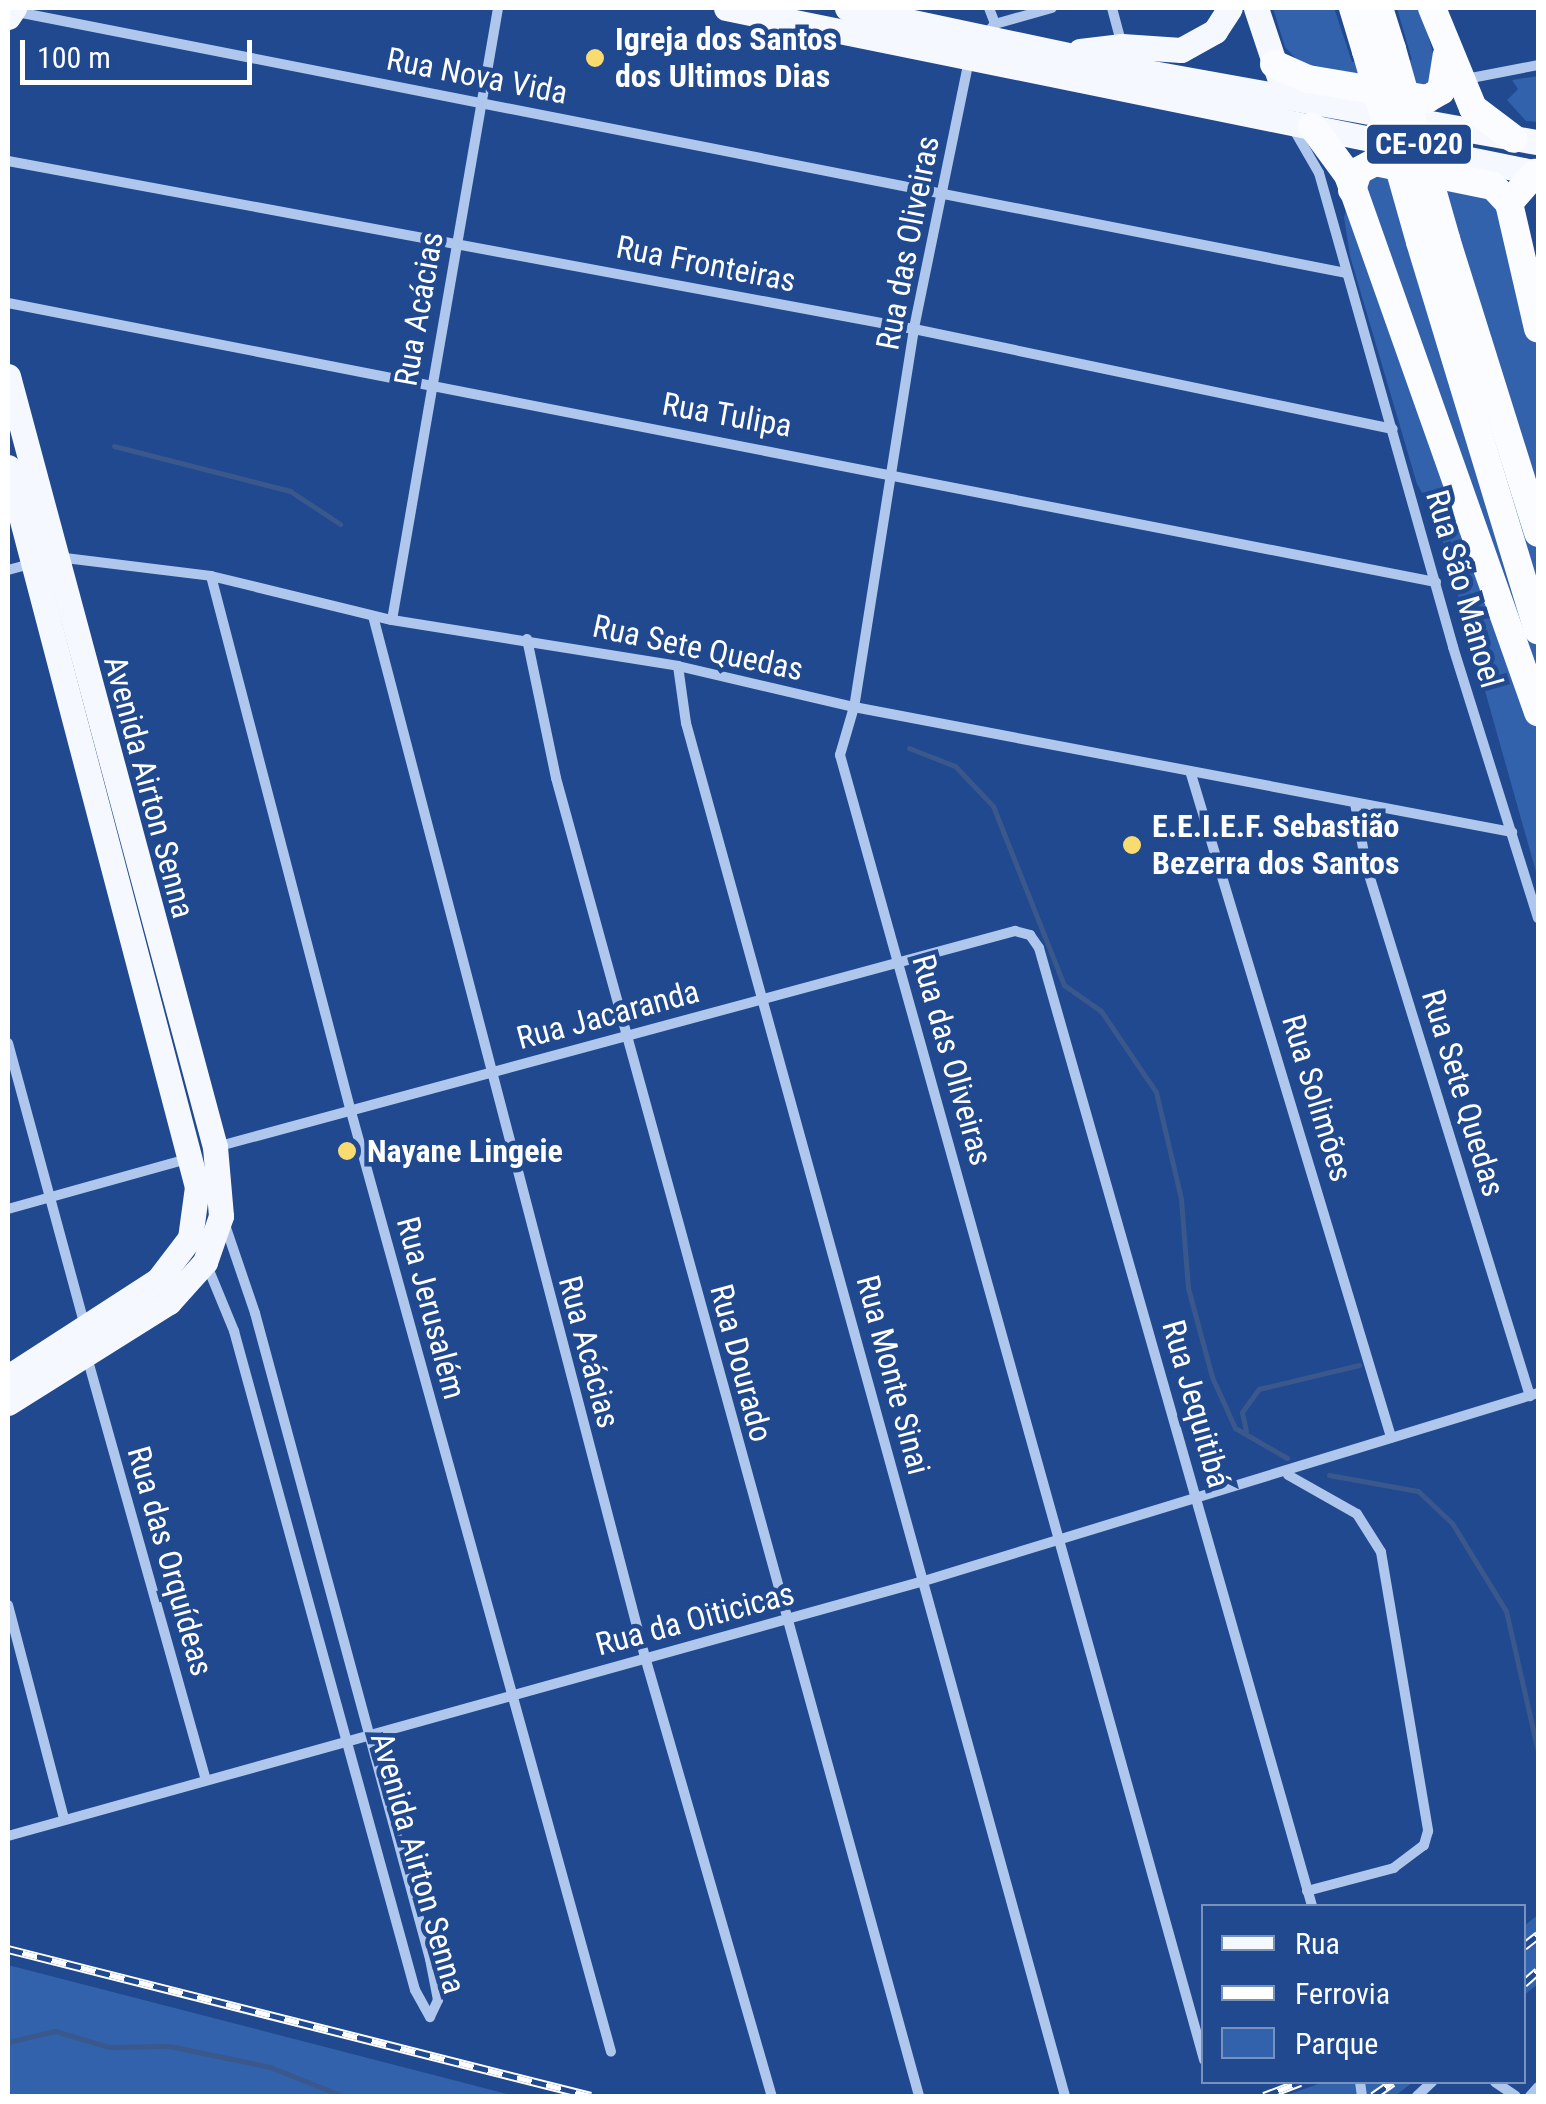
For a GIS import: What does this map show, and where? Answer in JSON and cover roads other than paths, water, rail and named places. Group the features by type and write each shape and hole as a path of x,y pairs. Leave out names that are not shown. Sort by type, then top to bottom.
{"highway":[{"name":"CE-020","path":"1353,8 1379,50"},
{"name":"CE-020","path":"1379,8 1379,50 1538,630"},
{"path":"1432,8 1451,65 1483,120 1526,141"},
{"path":"1274,64 1308,80 1427,99 1441,91 1451,65"},
{"path":"1312,126 1340,157 1538,712"},
{"path":"1352,190 1358,171 1374,162 1480,179 1509,202 1538,329"},
{"path":"1509,202 1537,173"},
{"name":"CE-020","path":"1432,241 1538,533"}],"main road":[{"path":"726,8 1060,53 1138,56 1182,50 1214,32 1230,8"},
{"path":"1256,8 1274,64 1281,108"},
{"path":"858,9 1281,108 1526,141"},
{"path":"1060,53 1138,56 1281,108 1312,126 1537,173"},
{"name":"Avenida Airton Senna","path":"8,376 31,564"},
{"name":"Avenida Airton Senna","path":"8,467 31,564 63,635 222,1216 205,1262"},
{"name":"Avenida Airton Senna","path":"85,1326 158,1280 190,1238 204,1152"},
{"path":"13,1386 87,1356 169,1302 205,1262"},
{"path":"13,1386 85,1326"}],"street":[{"name":"Rua Acácias","path":"392,620 498,8"},
{"path":"982,41 990,8"},
{"path":"982,41 1052,8"},
{"path":"1112,8 1138,56"},
{"name":"Rua Nova Vida","path":"11,12 1346,273"},
{"name":"Rua das Oliveiras","path":"982,41 914,329 854,707 840,755 1201,2049"},
{"path":"1451,65 1469,80 1538,65"},
{"name":"Rua São Manoel","path":"1281,108 1313,156 1538,918"},
{"name":"Rua Fronteiras","path":"8,161 914,329 1393,429"},
{"name":"Rua Tulipa","path":"8,303 892,471 1436,582"},
{"name":"Rua Sete Quedas","path":"31,564 212,576 392,620 678,666 854,707 1512,832"},
{"name":"Rua Jerusalém","path":"212,576 350,1108 611,2052"},
{"name":"Rua Acácias","path":"372,616 489,1074 646,1657 772,2096"},
{"name":"Rua Dourado","path":"528,640 556,778 919,2096"},
{"name":"Rua Monte Sinai","path":"678,666 686,723 1065,2096"},
{"name":"Rua Solimões","path":"1192,774 1391,1437"},
{"name":"Rua Sete Quedas","path":"1355,804 1366,865 1534,1394"},
{"name":"Rua Jacaranda","path":"8,1209 350,1108 900,965 1015,931"},
{"name":"Rua Jequitibá","path":"1015,931 1030,935 1040,948 1311,1904"},
{"path":"8,1044 85,1326"},
{"name":"Avenida Airton Senna","path":"205,1262 234,1331 415,1990 430,2017 438,2000 430,1959 255,1313 222,1216"},
{"name":"Rua das Orquídeas","path":"87,1356 206,1780"},
{"name":"Rua da Oiticicas","path":"8,1836 924,1582 1288,1475 1391,1437 1534,1394"},
{"path":"1288,1475 1357,1514 1381,1552 1428,1831 1424,1845 1394,1868 1308,1891"},
{"path":"286,1512 306,1508"},
{"path":"8,1606 64,1819"},
{"path":"1530,2096 1538,2087"}],"waterway":[{"path":"114,446 290,491 340,524"},
{"path":"909,748 955,766 993,806 1064,985 1101,1011 1156,1092 1181,1199 1188,1288 1212,1377 1235,1428 1287,1458"},
{"path":"1246,1431 1242,1412 1259,1389 1359,1365"},
{"path":"1329,1475 1418,1491 1452,1523 1506,1611 1538,1752"},
{"path":"8,2042 55,2031 109,2047 169,2046 270,2067 343,2096"}],"railway":[{"path":"1526,1944 1538,1935"},
{"path":"8,1949 591,2096"},
{"path":"1526,1981 1538,1971"},
{"path":"1264,2096 1295,2084"},
{"path":"1373,2096 1390,2084"}],"place":[{"name":"Igreja dos Santos dos Ultimos Dias","path":"595,58"},
{"name":"E.E.I.E.F. Sebastião Bezerra dos Santos","path":"1132,845"},
{"name":"Nayane Lingeie","path":"347,1151"}]}
